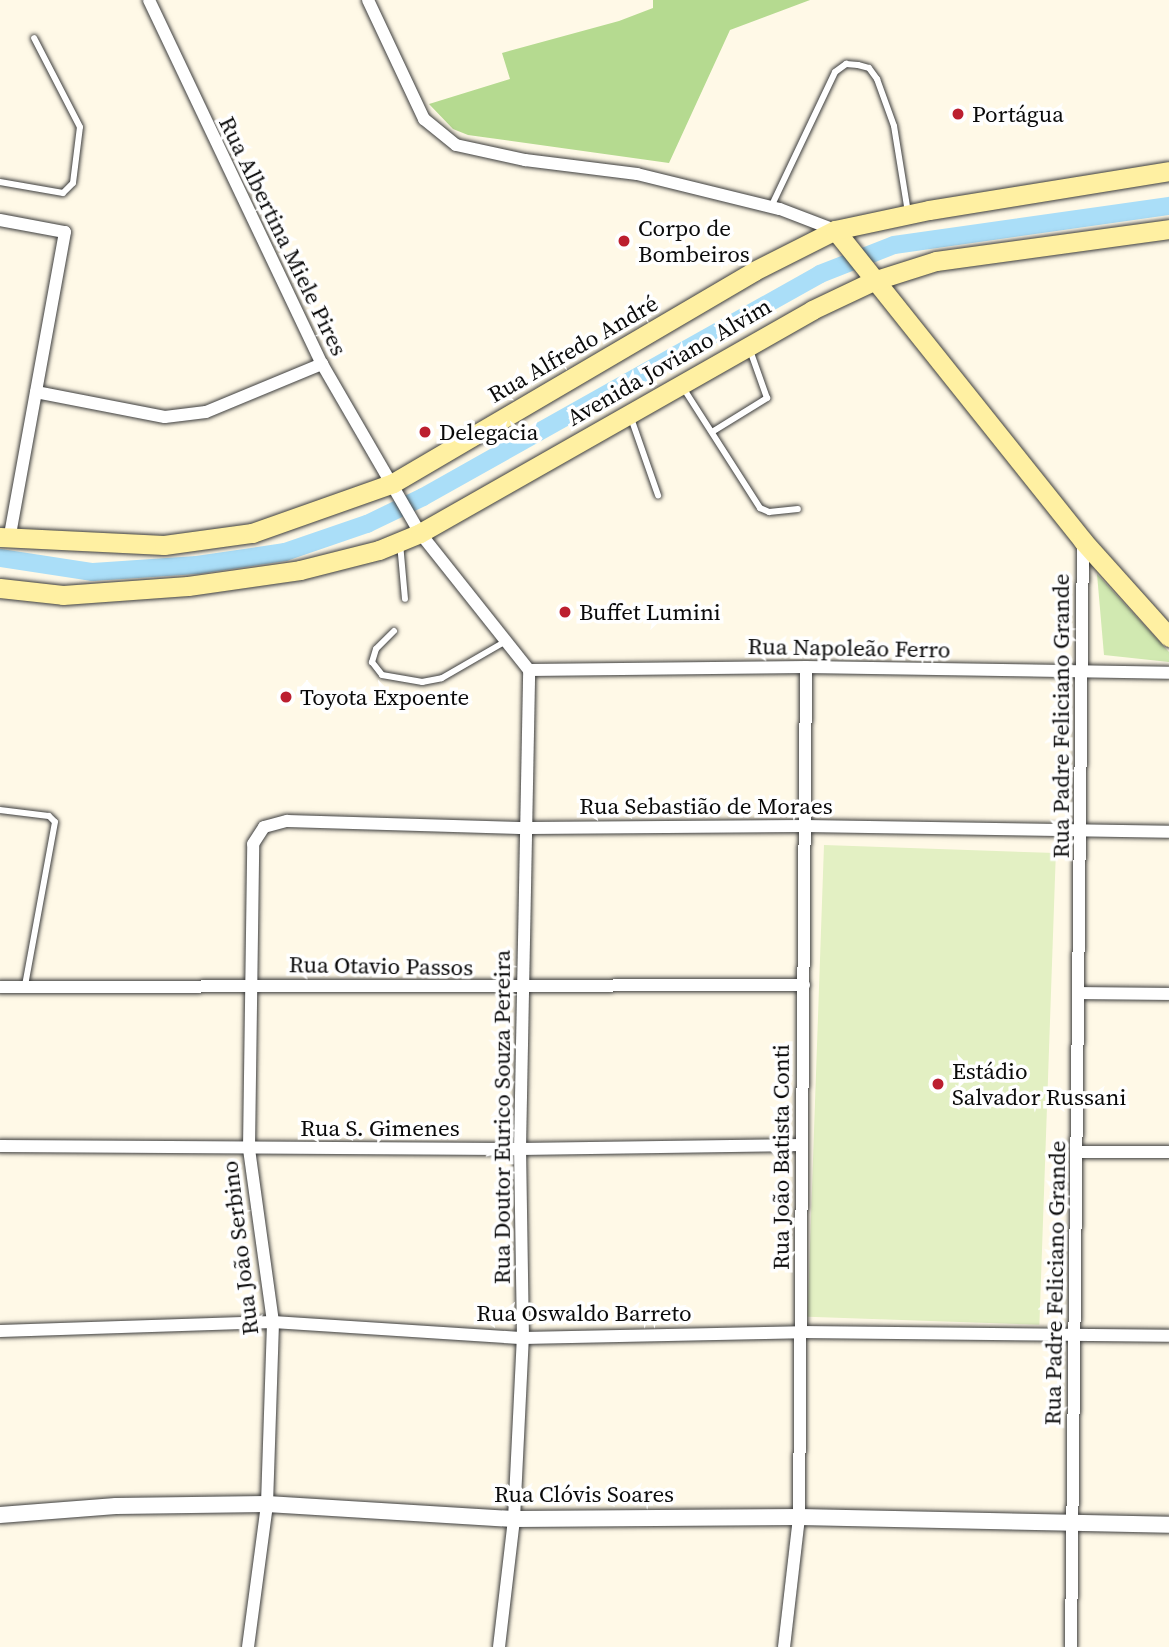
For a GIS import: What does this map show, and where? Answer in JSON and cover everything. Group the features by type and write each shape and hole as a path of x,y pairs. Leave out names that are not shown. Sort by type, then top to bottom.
{"main road":[{"name":"Rua Alfredo André","path":"5,538 164,545 251,533 395,486 754,271 839,236 908,214 1169,171"},
{"name":"Avenida Joviano Alvim","path":"0,588 63,595 188,586 300,570 400,541 416,525 629,413 842,296 867,274 909,269 936,261 1169,229"},
{"path":"839,236 1083,541 1169,637"},
{"path":"892,305 898,282 909,269"},
{"path":"842,296 860,294 892,305"}],"street":[{"name":"Rua Albertina Miele Pires","path":"149,0 322,364 416,525 528,670"},
{"path":"368,0 424,119 456,145 525,160 636,174 771,208 839,236"},
{"path":"0,220 65,232 36,392 5,538"},
{"path":"36,392 165,417 205,412 322,364"},
{"name":"Rua Padre Feliciano Grande","path":"1071,1647 1083,541"},
{"name":"Rua Napoleão Ferro","path":"528,670 806,667 1169,673"},
{"name":"Rua João Batista Conti","path":"784,1647 799,1517 806,667"},
{"name":"Rua Doutor Eurico Souza Pereira","path":"499,1647 514,1519 523,1338 520,1149 528,828 528,670"},
{"name":"Rua Sebastião de Moraes","path":"253,844 264,827 287,821 528,828 805,826 1169,832"},
{"name":"Rua João Serbino","path":"248,1647 267,1504 273,1322 249,1148 249,986 253,844"},
{"name":"Rua Otavio Passos","path":"0,986 522,988 804,985"},
{"path":"1080,993 1169,994"},
{"name":"Rua S. Gimenes","path":"0,1146 520,1149 802,1145"},
{"path":"1078,1152 1169,1152"},
{"name":"Rua Oswaldo Barreto","path":"0,1331 273,1322 523,1338 801,1332 1169,1336"},
{"name":"Rua Clóvis Soares","path":"0,1515 116,1506 267,1504 514,1519 799,1517 1169,1525"}],"lane":[{"path":"0,182 63,193 73,183 80,127 34,38"},
{"path":"771,208 835,72 846,64 869,68 877,79 894,127 908,214"},
{"path":"712,432 767,397 748,346"},
{"path":"681,384 760,508 769,512 798,509"},
{"path":"629,413 658,495"},
{"path":"400,541 405,599"},
{"path":"394,631 376,649 372,662 382,675 422,682 442,678 506,641"},
{"path":"0,810 49,816 55,822 25,986"}],"green space":[{"path":"653,0 810,0 730,30 669,163 468,135 453,129 429,104 510,79 502,53 619,21 653,8"},
{"path":"1097,574 1169,652 1169,662 1104,655"},
{"name":"Estádio Salvador Russani","path":"824,845 1056,853 1039,1325 808,1317"}],"waterway":[{"path":"0,558 93,572 197,565 285,552 367,524 423,497 820,274 894,245 1169,206"}],"place":[{"name":"Portágua","path":"958,114"},
{"name":"Corpo de Bombeiros","path":"624,241"},
{"name":"Delegacia","path":"425,432"},
{"name":"Buffet Lumini","path":"565,612"},
{"name":"Toyota Expoente","path":"286,697"},
{"name":"Estádio Salvador Russani","path":"938,1084"}]}
